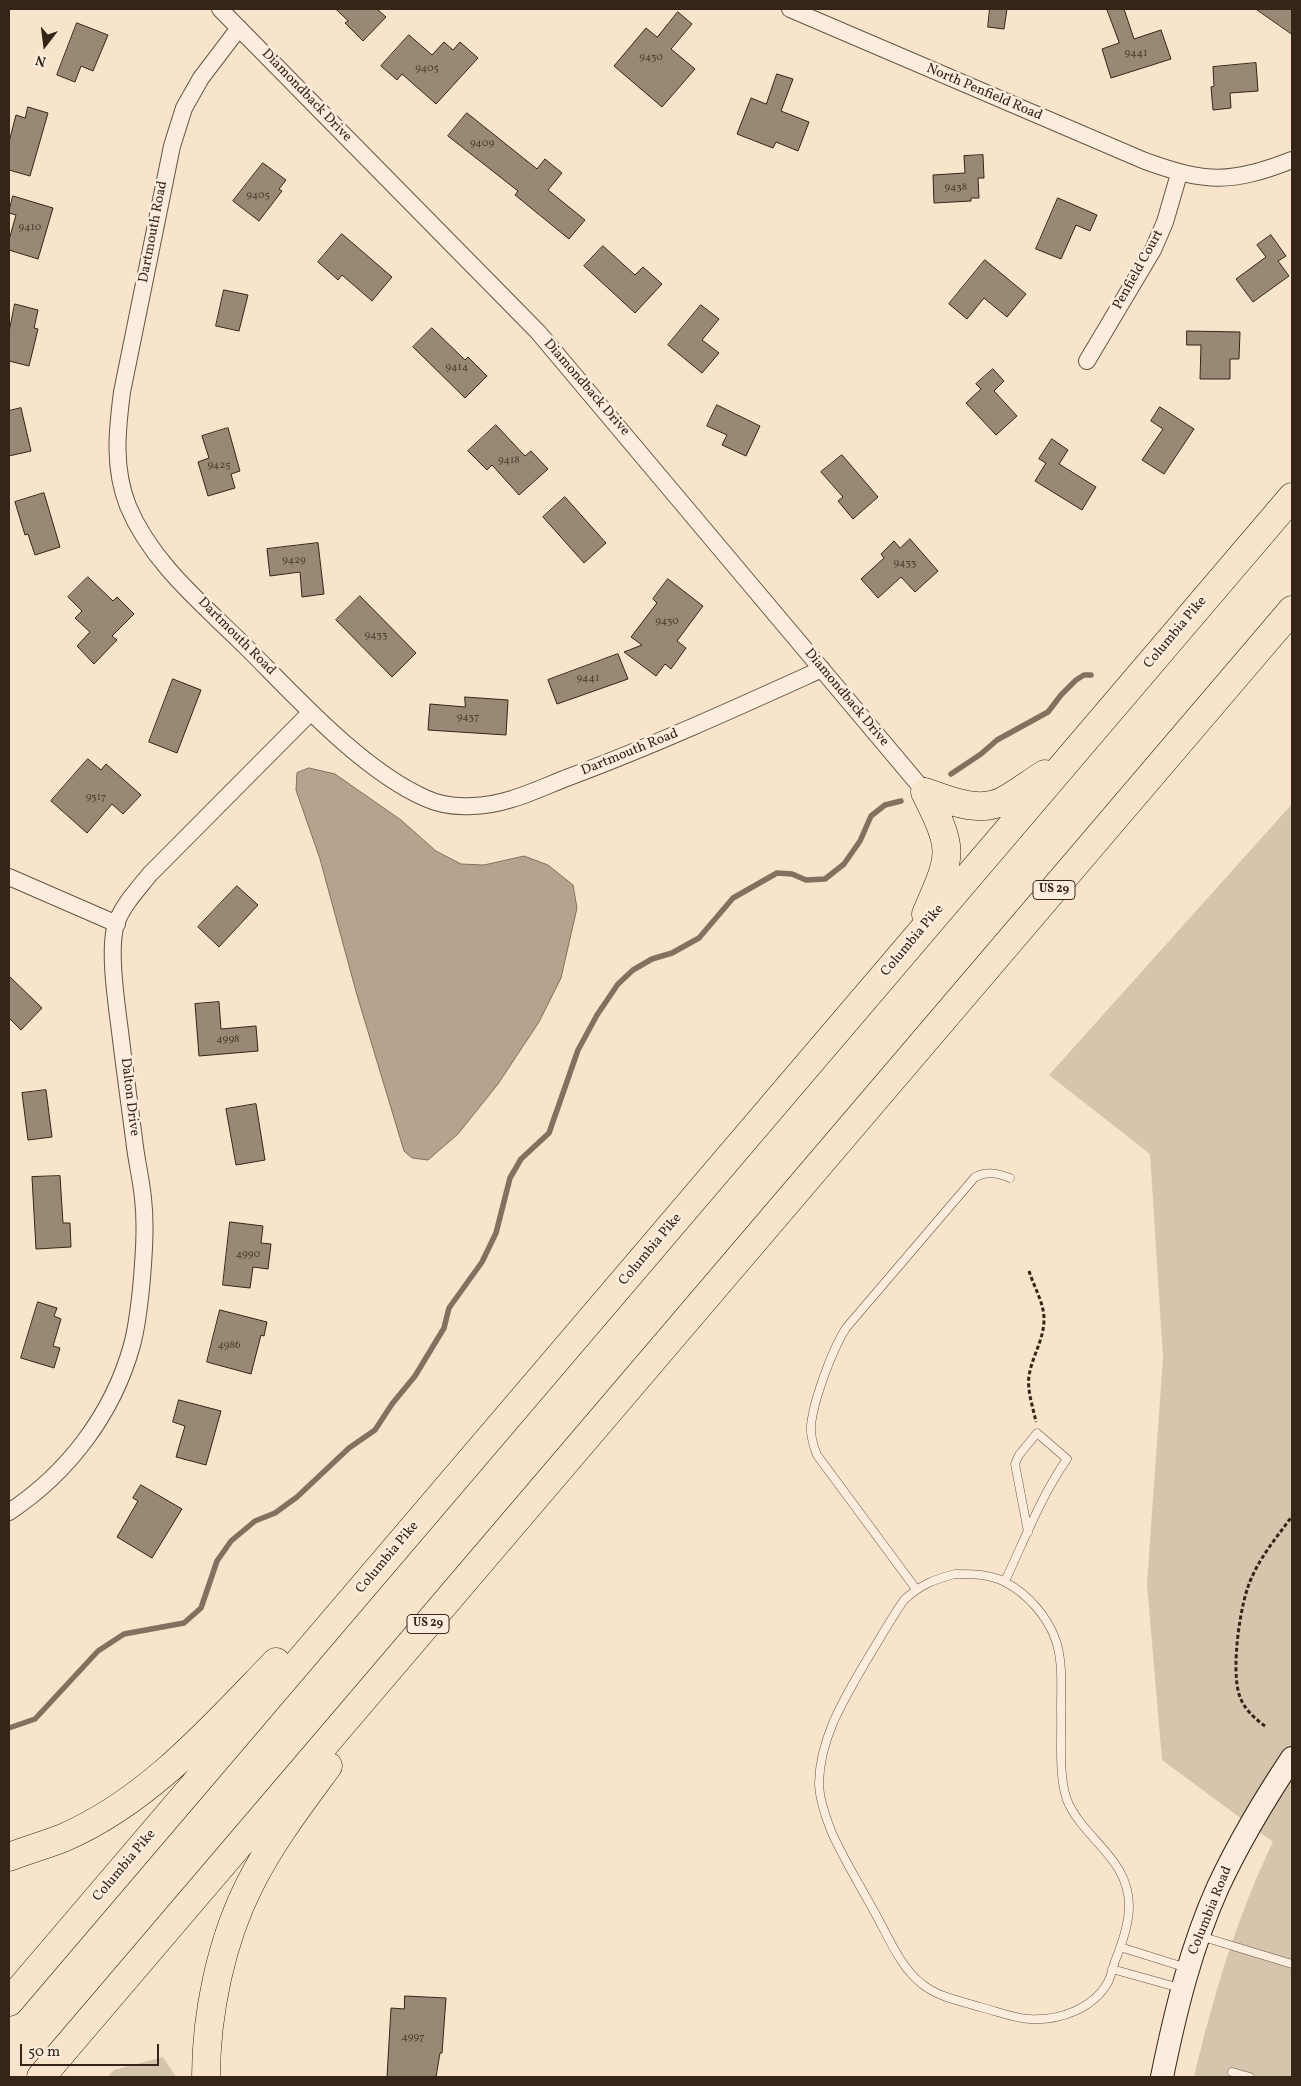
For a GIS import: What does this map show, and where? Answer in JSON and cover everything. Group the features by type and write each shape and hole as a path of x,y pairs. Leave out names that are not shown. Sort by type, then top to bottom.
{"highway":[{"name":"Columbia Pike","path":"9,2002 1292,497"},
{"name":"US 29","path":"40,2077 1292,610"},
{"path":"925,792 957,804 990,805 1004,801 1072,757"},
{"path":"915,939 947,862 948,849 940,820 925,792"},
{"path":"9,1857 63,1838 99,1819 136,1795 174,1766 475,1456"},
{"path":"206,2077 208,2036 213,1999 222,1959 249,1886 289,1820 468,1577"}],"main road":[{"name":"Columbia Road","path":"1162,2077 1186,1979 1217,1889 1242,1840 1292,1758"}],"street":[{"name":"Diamondback Drive","path":"220,9 538,332 925,792"},
{"name":"North Penfield Road","path":"790,9 1179,174 1207,179 1228,179 1275,167 1292,160"},
{"name":"Dartmouth Road","path":"239,28 201,78 184,108 172,146 122,392 117,427 120,481 129,506 139,528 156,553 180,580 311,712 370,764 425,798 452,806 475,806 508,800 663,741 822,669"},
{"name":"Penfield Court","path":"1087,362 1153,250 1165,222 1179,174"},
{"name":"Dalton Drive","path":"9,1512 27,1500 54,1476 81,1448 100,1418 116,1386 132,1346 139,1307 145,1234 143,1199 118,1012 114,944 116,924 128,902 150,874 311,712"},
{"path":"9,877 116,924"}],"lane":[{"path":"916,1589 817,1455 812,1442 811,1426 814,1411 832,1354 846,1328 975,1177 985,1173 997,1173 1010,1178"},
{"path":"1005,1582 1056,1475 1067,1459 1037,1433 1019,1455 1015,1464 1028,1532"},
{"path":"955,1574 979,1574 1005,1582 1028,1599 1043,1614 1056,1640 1060,1659 1064,1788 1068,1802 1078,1818 1116,1865 1126,1882 1129,1907 1120,1947 1108,1982 1094,1999 1079,2009 1062,2016 1046,2019 1028,2019 1009,2015 934,1992 909,1971 831,1831 823,1808 819,1786 821,1763 832,1721 904,1600 916,1589 934,1579 955,1574"},
{"path":"1200,1936 1292,1964"},
{"path":"1120,1947 1186,1979"},
{"path":"1112,1969 1186,1979"},
{"path":"1232,2072 1250,2077"}],"path":[{"path":"1029,1271 1043,1306 1044,1319 1044,1334 1030,1374 1029,1388 1037,1433"},
{"path":"1265,1726 1247,1710 1239,1694 1238,1633 1243,1601 1250,1579 1263,1554 1292,1516"}],"shaded area":[{"path":"309,768 335,774 401,820 436,851 461,864 484,865 524,856 548,865 573,885 577,908 561,978 539,1022 498,1084 458,1134 428,1160 412,1158 404,1151 357,995 320,859 296,790 297,773"},
{"path":"1292,804 1292,2077 1194,2077 1227,1957 1248,1899 1273,1842 1162,1760 1147,1584 1163,1357 1150,1154 1049,1075"},
{"path":"163,2057 176,2077 107,2077 114,2070"}],"building":[{"path":"336,9 377,9 386,17 363,41 345,23 348,21"},
{"path":"990,9 1007,9 1004,29 988,27"},
{"path":"1107,9 1124,9 1134,39 1161,30 1171,59 1111,78 1102,49 1119,43"},
{"path":"1256,9 1292,9 1292,34"},
{"path":"678,12 692,24 671,49 695,69 662,107 614,66 646,28 657,37"},
{"path":"77,23 108,35 93,71 81,66 75,82 57,75"},
{"path":"409,35 432,55 444,42 453,50 460,42 478,58 436,104 402,74 397,80 381,66"},
{"path":"1256,63 1258,91 1230,93 1231,108 1213,110 1211,87 1214,86 1213,67"},
{"path":"777,74 793,79 781,111 809,122 798,151 776,142 773,148 737,134 751,98 766,104"},
{"path":"28,107 48,113 30,176 9,170 9,142 16,115 25,118"},
{"path":"467,113 537,169 545,159 562,173 548,190 585,220 569,239 515,195 518,191 448,136"},
{"path":"983,155 984,178 978,178 979,198 971,198 971,201 934,203 933,175 965,173 964,156"},
{"path":"263,163 286,180 279,189 282,191 259,221 233,201"},
{"path":"13,196 53,208 38,259 9,250 9,240 16,215 9,213"},
{"path":"1058,198 1097,215 1090,231 1076,225 1061,259 1036,249"},
{"path":"342,234 392,277 372,301 342,275 338,280 318,262"},
{"path":"1271,235 1286,256 1278,261 1289,276 1253,302 1236,279 1266,257 1257,245"},
{"path":"603,246 635,275 643,267 662,284 635,313 584,266"},
{"path":"985,260 1026,294 1007,317 984,298 967,319 949,304"},
{"path":"224,290 248,295 239,331 216,326"},
{"path":"15,304 38,310 34,328 38,329 29,366 9,361 9,332"},
{"path":"701,305 719,319 702,340 719,353 702,373 668,345"},
{"path":"432,328 465,360 468,357 487,376 465,398 413,347"},
{"path":"1187,331 1240,332 1239,359 1230,359 1230,379 1200,379 1201,345 1187,345"},
{"path":"993,369 1004,381 994,391 1017,416 996,435 966,403 981,389 976,384"},
{"path":"717,405 760,426 746,456 722,445 727,435 707,426"},
{"path":"1160,407 1194,429 1164,474 1142,460 1163,429 1151,421"},
{"path":"21,408 31,451 9,456 9,411"},
{"path":"496,425 525,456 531,451 548,469 519,495 492,465 487,470 468,451"},
{"path":"228,428 240,471 231,474 235,488 208,496 198,462 209,458 202,436"},
{"path":"1052,439 1068,450 1059,464 1096,487 1082,510 1035,481 1046,463 1039,459"},
{"path":"842,455 878,497 853,519 838,501 843,497 821,472"},
{"path":"44,493 60,547 35,555 28,534 25,535 15,502"},
{"path":"565,497 606,543 584,563 543,517"},
{"path":"910,539 938,571 915,592 901,577 878,598 861,579 884,558 881,554 894,541 900,548"},
{"path":"318,543 324,594 302,597 300,572 270,576 267,549"},
{"path":"88,577 113,601 117,597 134,614 112,636 117,640 94,664 77,646 90,632 75,618 82,611 68,597"},
{"path":"668,579 703,606 677,641 686,648 671,669 665,664 656,676 624,652 642,645 631,637 657,603 653,599"},
{"path":"360,596 416,653 392,677 336,620"},
{"path":"618,654 628,679 557,704 548,680"},
{"path":"173,679 201,690 177,753 149,742"},
{"path":"465,697 508,700 506,735 428,730 430,704 465,707"},
{"path":"88,759 101,770 106,764 141,795 123,814 112,804 87,833 51,801"},
{"path":"237,886 258,905 219,947 198,927"},
{"path":"9,976 42,1008 21,1030 9,1018"},
{"path":"219,1002 221,1029 256,1026 258,1051 199,1056 195,1004"},
{"path":"46,1090 52,1137 28,1140 22,1093"},
{"path":"256,1104 265,1160 236,1165 226,1109"},
{"path":"60,1176 63,1223 70,1223 71,1247 36,1249 32,1177"},
{"path":"230,1222 263,1226 261,1243 271,1244 268,1269 253,1267 250,1288 223,1285"},
{"path":"38,1302 57,1308 54,1316 61,1319 53,1346 60,1348 54,1368 21,1358"},
{"path":"220,1310 267,1322 264,1336 261,1335 251,1374 207,1362"},
{"path":"179,1400 221,1411 206,1465 176,1457 185,1426 173,1422"},
{"path":"141,1485 182,1509 152,1558 117,1537 138,1501 133,1498"},
{"path":"405,1996 446,1998 442,2053 440,2053 436,2077 387,2077 391,2008 404,2009"}],"waterway":[{"path":"951,774 981,754 997,740 1048,712 1076,680 1084,675 1091,675"},
{"path":"9,1728 35,1719 98,1651 124,1634 184,1623 201,1608 217,1561 231,1541 255,1521 275,1513 297,1497 349,1448 375,1430 392,1404 415,1376 444,1328 449,1308 482,1262 496,1233 510,1178 521,1159 549,1133 578,1050 597,1015 618,984 633,970 652,959 672,953 699,938 733,898 777,873 792,874 806,880 825,879 844,864 860,841 871,816 885,805 901,801"}]}
